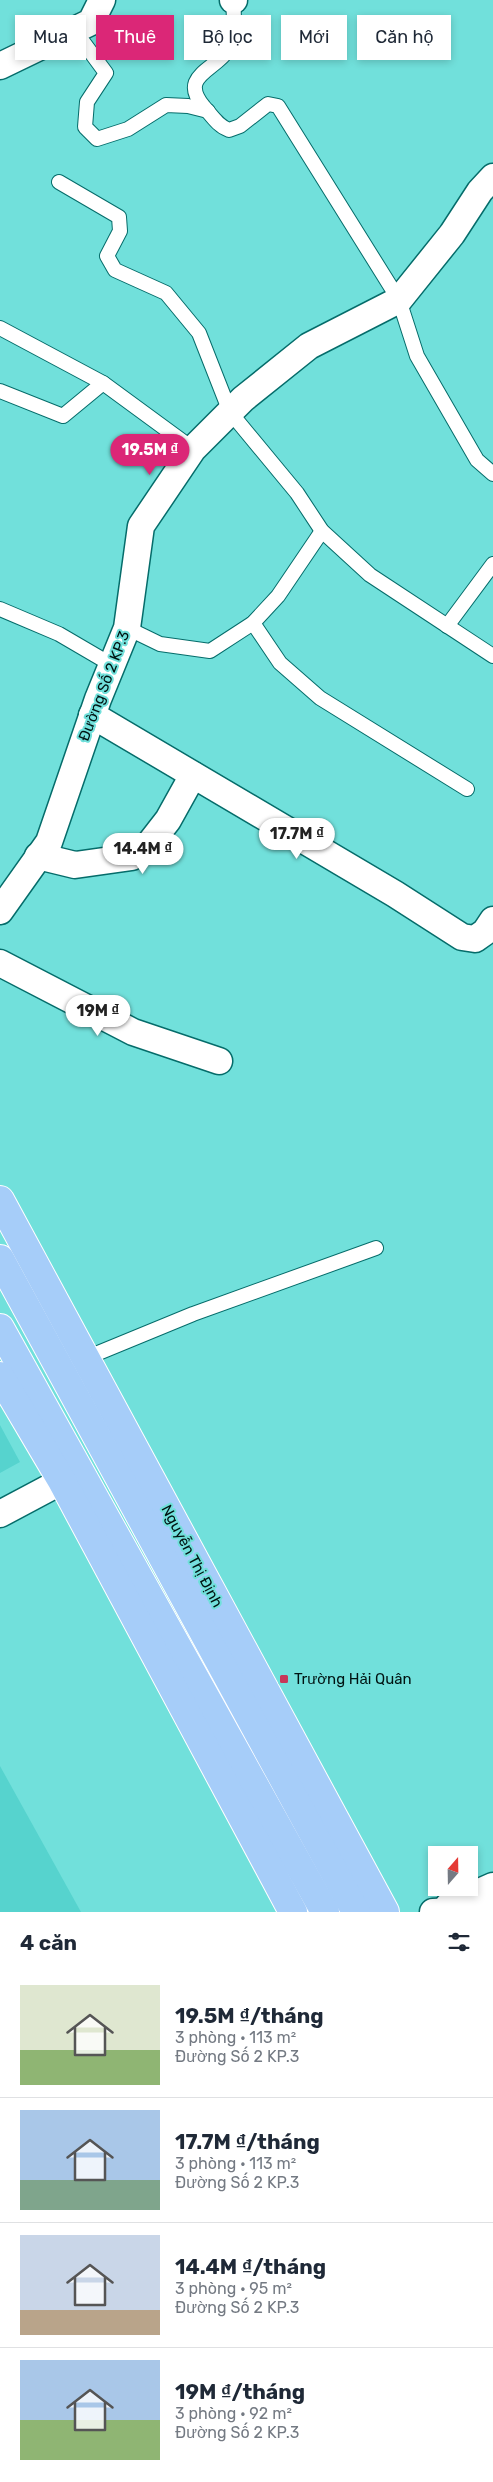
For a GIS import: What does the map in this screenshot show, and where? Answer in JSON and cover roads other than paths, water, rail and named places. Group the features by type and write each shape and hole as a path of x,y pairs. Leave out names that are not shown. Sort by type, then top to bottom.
{"main road":[{"name":"Nguyễn Thị Định","path":"0,1200 86,1358 121,1451 356,1912"},
{"name":"Nguyễn Thị Định","path":"0,1259 61,1370 121,1451 385,1912"},
{"path":"0,1328 11,1390 72,1476 325,1912"},
{"path":"11,1390 86,1358"},
{"path":"72,1476 121,1451"},
{"path":"72,1476 293,1912"}],"street":[{"path":"86,25 91,22 102,0"},
{"path":"0,66 15,59"},
{"name":"Đường Số 2 KP.3","path":"0,911 48,842 92,715 127,628 141,526 193,449 230,412 309,346 399,300 489,186"},
{"path":"92,715 395,894 462,936 475,939 485,932 493,920"},
{"path":"38,856 75,866 132,857 147,847 168,820 193,775"},
{"path":"0,964 133,1032 219,1061"},
{"path":"0,1514 72,1476"},
{"path":"436,1911 493,1886"},
{"path":"436,1911 493,1909"}],"lane":[{"path":"233,0 232,38 229,50 196,79 194,89 197,98 221,127 230,130 240,126 268,104 278,106 399,300 417,356 477,460 493,474"},
{"path":"86,46 106,73 87,102 85,127 98,139 128,129 166,105 188,106 208,111"},
{"path":"59,182 119,217 120,231 107,256 115,270 166,293 199,333 230,412 297,493 322,531 370,575 493,656"},
{"path":"0,328 103,383 193,449"},
{"path":"0,391 63,416 103,383"},
{"path":"127,628 160,644 210,650 254,622 278,596 322,531"},
{"path":"447,626 493,564"},
{"path":"0,609 59,634 112,664"},
{"path":"254,622 280,664 320,698 467,789"},
{"path":"86,1358 193,1314 376,1248"}],"place":[{"name":"Trường Hải Quân","path":"284,1679"}]}
